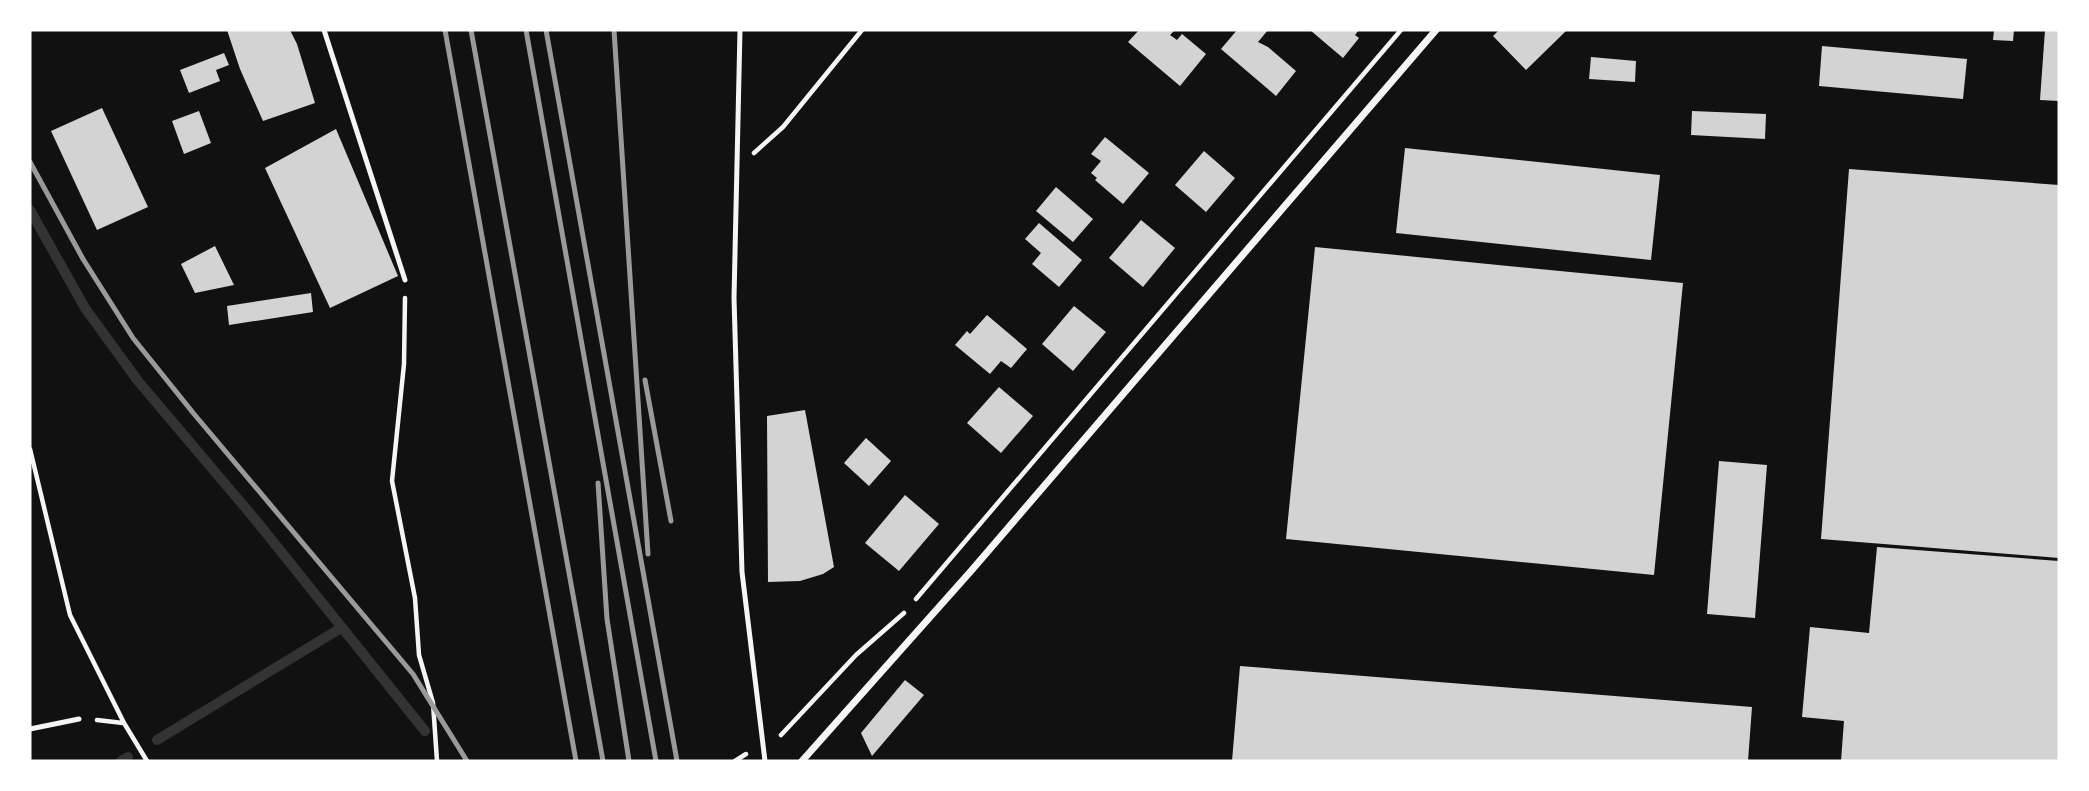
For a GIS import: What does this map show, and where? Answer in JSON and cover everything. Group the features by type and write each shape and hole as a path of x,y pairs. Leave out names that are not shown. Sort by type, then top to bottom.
{"street":[{"path":"802,761 971,571 1436,30"}],"lane":[{"path":"324,30 405,280"},
{"path":"740,30 734,298 742,572 765,761"},
{"path":"30,729 79,719"}],"path":[{"path":"738,166 783,127 862,30"},
{"path":"777,739 856,655 904,613 1401,30"},
{"path":"405,280 404,364 392,481 415,598 419,655 433,703 437,761"},
{"path":"30,449 70,615 124,723 147,761"},
{"path":"79,719 124,723"},
{"path":"735,761 743,755"}],"building":[{"path":"227,30 290,30 315,103 263,121 240,69"},
{"path":"1139,30 1175,30 1170,35 1177,40 1182,34 1206,54 1180,86 1128,42"},
{"path":"1237,30 1268,30 1258,42 1296,71 1276,96 1221,49"},
{"path":"1310,30 1359,30 1355,35 1359,38 1343,58"},
{"path":"1499,30 1567,30 1526,70 1493,36"},
{"path":"1994,30 2014,30 2013,41 1993,40"},
{"path":"2045,30 2059,30 2059,101 2040,100"},
{"path":"1822,46 1967,59 1963,99 1819,86"},
{"path":"224,53 229,65 216,70 220,81 189,93 180,70"},
{"path":"1591,57 1636,61 1635,82 1589,79"},
{"path":"102,108 148,207 97,230 51,131"},
{"path":"199,111 211,143 184,154 172,121"},
{"path":"1692,111 1766,114 1765,139 1691,135"},
{"path":"336,129 398,276 330,308 265,168"},
{"path":"1105,137 1149,173 1123,204 1095,180 1097,178 1091,173 1101,161 1091,154"},
{"path":"1405,148 1660,175 1651,260 1396,233"},
{"path":"1204,151 1235,178 1206,212 1175,185"},
{"path":"1849,169 2059,185 2059,558 1821,539"},
{"path":"1056,187 1093,219 1073,242 1036,211"},
{"path":"1141,220 1175,248 1143,287 1109,258"},
{"path":"1039,223 1082,260 1059,287 1032,264 1041,253 1025,239"},
{"path":"215,246 234,285 195,293 181,264"},
{"path":"1315,247 1683,283 1654,575 1286,539"},
{"path":"311,293 313,312 229,325 227,306"},
{"path":"1074,306 1106,332 1073,371 1042,344"},
{"path":"987,315 1027,349 1011,368 1001,361 990,374 955,345 967,331 970,334"},
{"path":"999,387 1033,416 1001,453 967,423"},
{"path":"805,410 834,567 823,574 800,581 768,582 767,416"},
{"path":"866,438 891,461 869,486 844,463"},
{"path":"1719,461 1767,465 1755,618 1707,614"},
{"path":"905,495 939,524 899,571 865,543"},
{"path":"1877,547 2059,561 2059,761 1841,761 1844,721 1802,717 1810,627 1869,633"},
{"path":"1240,666 1752,707 1748,761 1232,761"},
{"path":"905,680 924,695 872,756 861,733"}],"waterway":[{"path":"30,210 85,308 138,381 254,518 425,731"},
{"path":"157,740 341,628"},
{"path":"121,761 128,757"}],"railway":[{"path":"445,30 576,761"},
{"path":"471,30 603,761"},
{"path":"526,30 656,761"},
{"path":"546,30 677,761"},
{"path":"614,30 648,554"},
{"path":"30,162 83,259 133,338 413,674 467,761"},
{"path":"645,380 671,521"},
{"path":"598,483 607,619 629,761"}]}
